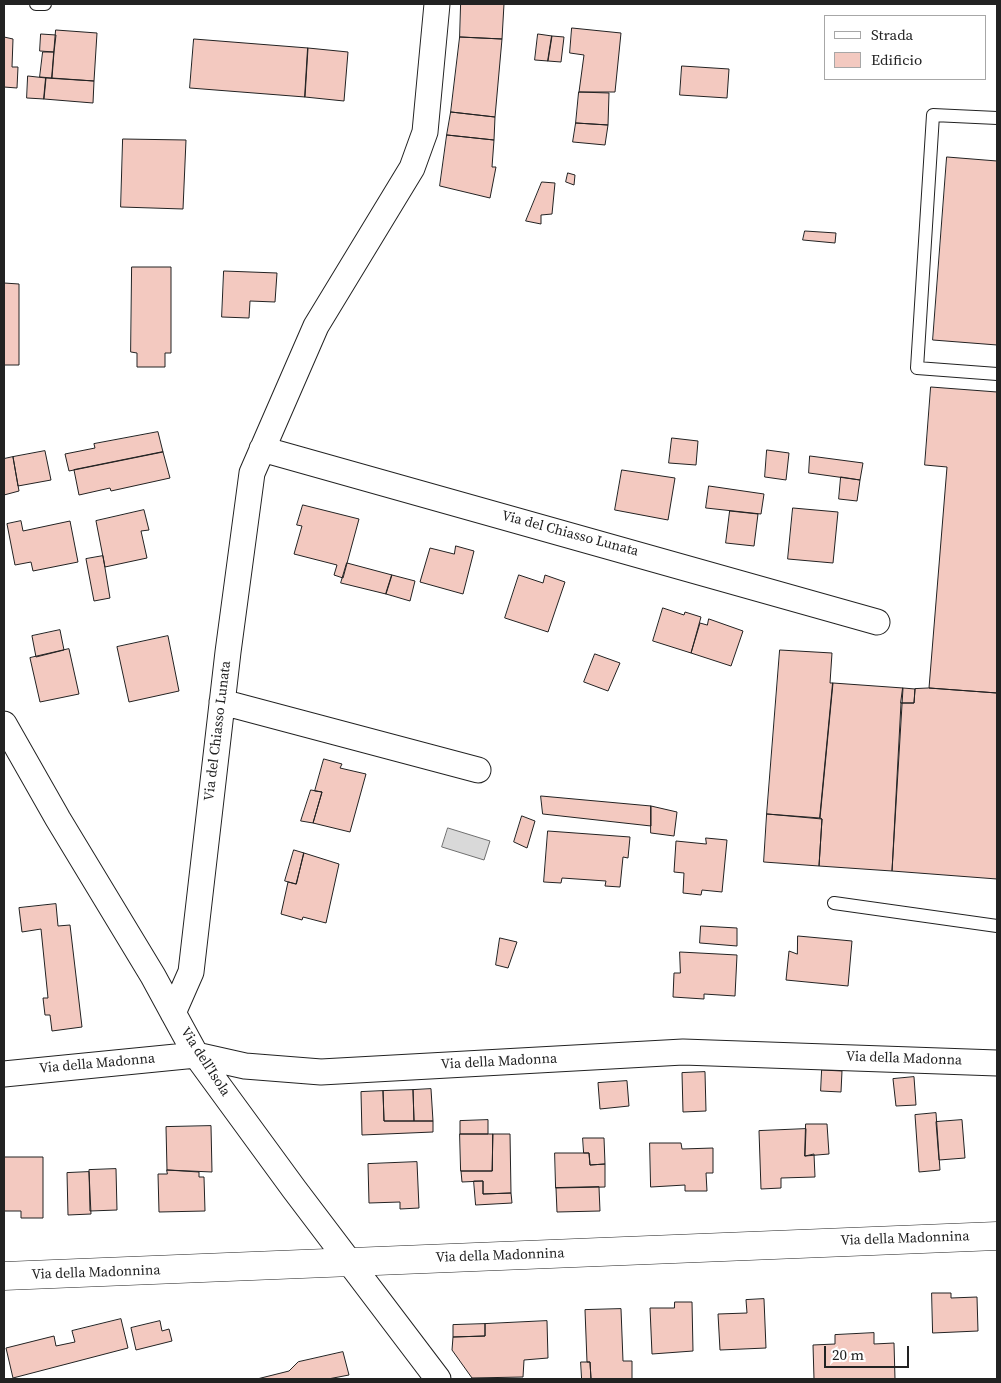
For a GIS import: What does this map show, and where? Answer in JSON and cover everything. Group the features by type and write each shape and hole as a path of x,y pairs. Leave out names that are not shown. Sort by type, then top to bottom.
{"street":[{"name":"Via del Chiasso Lunata","path":"173,1013 191,972 222,702 252,474 316,326 412,168 426,132 437,4"},
{"name":"Via del Chiasso Lunata","path":"262,449 877,622"},
{"path":"222,702 478,770"},
{"name":"Via dell'Isola","path":"4,724 173,1013 189,1056 438,1379"},
{"name":"Via della Madonna","path":"4,1074 189,1056 245,1066 321,1072 683,1052 997,1062"},
{"name":"Via della Madonnina","path":"4,1276 997,1236"}],"lane":[{"path":"36,4 45,4"},
{"path":"997,118 933,115 917,368 997,374"},
{"path":"834,903 997,926"}],"shaded area":[{"path":"448,828 490,841 484,860 442,847"}],"building":[{"path":"461,4 504,4 502,39 460,37"},
{"path":"572,28 621,33 615,92 579,92 584,55 570,53"},
{"path":"56,30 97,33 94,81 52,78"},
{"path":"41,34 56,35 54,52 40,51"},
{"path":"538,34 552,36 548,61 535,60"},
{"path":"552,36 564,37 561,62 548,61"},
{"path":"4,37 13,39 12,67 18,67 17,88 4,87"},
{"path":"460,37 502,39 495,117 451,112"},
{"path":"194,39 308,48 305,97 190,88"},
{"path":"308,48 348,52 344,101 305,97"},
{"path":"43,52 54,52 52,78 40,77"},
{"path":"682,66 729,69 727,98 680,95"},
{"path":"28,76 46,78 44,99 27,98"},
{"path":"46,78 94,81 93,103 44,99"},
{"path":"579,92 609,93 608,125 576,123"},
{"path":"451,112 495,117 494,140 447,135"},
{"path":"576,123 608,125 605,145 573,142"},
{"path":"447,135 494,140 492,167 496,167 490,198 440,186"},
{"path":"123,139 186,140 183,209 121,207"},
{"path":"947,157 997,161 997,345 933,340"},
{"path":"568,173 575,175 574,185 566,182"},
{"path":"542,182 555,183 552,214 541,215 541,224 526,221"},
{"path":"805,231 836,233 835,243 803,240"},
{"path":"132,267 171,267 171,353 165,353 165,367 137,367 137,353 131,352"},
{"path":"224,271 277,273 275,302 250,301 249,318 222,317"},
{"path":"4,283 19,284 19,365 4,365"},
{"path":"931,387 997,392 997,693 929,688 947,467 925,465"},
{"path":"158,432 163,452 69,471 65,454 95,448 94,444"},
{"path":"672,438 698,441 696,465 669,463"},
{"path":"767,450 789,453 786,480 765,477"},
{"path":"45,451 51,480 18,486 13,457"},
{"path":"163,452 170,478 111,491 110,488 79,495 74,470"},
{"path":"810,456 863,463 860,480 809,473"},
{"path":"13,457 19,491 4,495 4,459"},
{"path":"622,470 675,478 668,520 615,510"},
{"path":"841,477 860,480 857,501 839,499"},
{"path":"709,486 764,494 761,514 706,508"},
{"path":"303,505 359,519 343,578 334,575 337,565 294,554 302,526 297,525"},
{"path":"793,508 838,512 833,563 788,559"},
{"path":"144,510 149,530 141,531 147,558 105,567 96,521"},
{"path":"730,511 758,514 754,546 726,543"},
{"path":"21,521 23,531 70,521 78,562 33,571 31,562 15,565 7,524"},
{"path":"456,546 474,551 463,594 420,582 430,548 454,554"},
{"path":"103,556 110,598 94,601 86,559"},
{"path":"347,563 392,575 386,594 341,583"},
{"path":"392,575 415,581 410,601 386,594"},
{"path":"519,575 543,583 545,575 565,582 548,632 505,618"},
{"path":"663,608 684,615 685,612 701,617 691,653 653,641"},
{"path":"709,619 743,631 731,666 691,653 700,623 707,625"},
{"path":"60,630 64,650 36,657 32,636"},
{"path":"168,636 179,691 129,702 117,647"},
{"path":"69,649 79,694 40,702 30,658"},
{"path":"780,650 832,653 830,683 833,683 820,818 767,814"},
{"path":"595,654 620,663 608,691 584,682"},
{"path":"833,683 903,688 892,871 819,866 822,819 820,818"},
{"path":"903,688 915,689 914,703 901,703"},
{"path":"929,688 997,693 997,879 892,871 901,703 914,703 915,689"},
{"path":"324,759 342,764 340,768 366,774 350,832 313,823 322,792 315,791"},
{"path":"311,790 322,792 313,823 301,821"},
{"path":"541,796 651,806 651,826 543,814"},
{"path":"651,806 677,812 674,836 651,833"},
{"path":"767,814 822,819 819,866 764,862"},
{"path":"522,816 535,821 527,848 514,842"},
{"path":"548,831 630,837 628,858 623,857 620,887 605,886 606,881 562,878 561,883 544,882"},
{"path":"706,838 727,840 722,892 702,890 701,895 683,893 684,873 674,872 676,841 706,844"},
{"path":"294,850 304,853 296,884 285,881"},
{"path":"304,853 339,864 326,923 303,917 302,920 281,914 288,882 296,884"},
{"path":"56,904 58,926 70,925 82,1027 52,1031 50,1015 45,1015 43,998 48,998 41,929 22,932 19,908"},
{"path":"701,926 737,928 737,946 700,943"},
{"path":"798,936 852,941 848,986 786,980 789,951 797,954"},
{"path":"500,938 517,942 508,968 496,965"},
{"path":"680,952 737,955 735,996 704,994 704,999 673,997 674,973 680,973"},
{"path":"822,1070 842,1071 841,1092 821,1091"},
{"path":"705,1072 706,1111 683,1112 682,1073"},
{"path":"914,1077 916,1105 896,1106 893,1079"},
{"path":"627,1081 629,1106 600,1109 598,1083"},
{"path":"431,1089 433,1121 414,1121 413,1090"},
{"path":"413,1090 414,1121 384,1121 383,1091"},
{"path":"383,1091 384,1121 433,1121 433,1132 362,1135 361,1092"},
{"path":"936,1113 940,1170 919,1172 915,1115"},
{"path":"488,1120 488,1134 460,1134 460,1121"},
{"path":"962,1120 965,1158 939,1160 936,1122"},
{"path":"806,1124 827,1124 829,1154 805,1156"},
{"path":"211,1126 212,1172 167,1170 166,1127"},
{"path":"806,1129 805,1156 814,1154 815,1177 781,1178 781,1188 761,1189 759,1131"},
{"path":"460,1134 493,1134 492,1171 461,1171"},
{"path":"493,1134 510,1134 511,1193 483,1194 483,1181 462,1182 461,1171 492,1171"},
{"path":"583,1138 604,1138 605,1164 590,1165 589,1153 584,1153"},
{"path":"650,1143 681,1143 682,1149 713,1148 713,1173 706,1173 707,1191 685,1191 685,1185 651,1187"},
{"path":"555,1153 589,1153 590,1165 605,1164 605,1187 556,1188"},
{"path":"4,1157 43,1157 43,1218 21,1218 21,1211 4,1211"},
{"path":"417,1162 419,1208 400,1209 400,1202 369,1203 368,1164"},
{"path":"116,1169 117,1210 90,1211 89,1170"},
{"path":"167,1170 199,1172 199,1177 204,1177 205,1211 159,1212 158,1174 167,1174"},
{"path":"89,1172 91,1214 68,1215 67,1173"},
{"path":"474,1181 483,1181 483,1194 511,1193 512,1203 476,1205"},
{"path":"599,1187 600,1211 557,1212 556,1188"},
{"path":"932,1293 951,1293 951,1298 977,1297 978,1331 933,1333"},
{"path":"764,1299 766,1348 720,1350 718,1314 747,1313 746,1300"},
{"path":"675,1302 692,1302 693,1351 652,1354 650,1308 674,1308"},
{"path":"621,1309 623,1361 632,1361 632,1379 591,1379 590,1362 587,1362 585,1310"},
{"path":"121,1319 128,1348 13,1378 6,1348 54,1336 56,1346 75,1342 72,1331"},
{"path":"160,1321 162,1331 169,1329 172,1341 136,1350 131,1328"},
{"path":"547,1321 548,1358 524,1360 523,1377 472,1378 452,1350 453,1337 485,1336 485,1324"},
{"path":"485,1324 485,1336 453,1337 453,1325"},
{"path":"874,1333 874,1344 894,1343 895,1379 814,1379 813,1345 835,1344 835,1335"},
{"path":"343,1352 349,1375 328,1379 257,1379 289,1371 298,1362"},
{"path":"581,1362 590,1362 591,1379 582,1379"}]}
